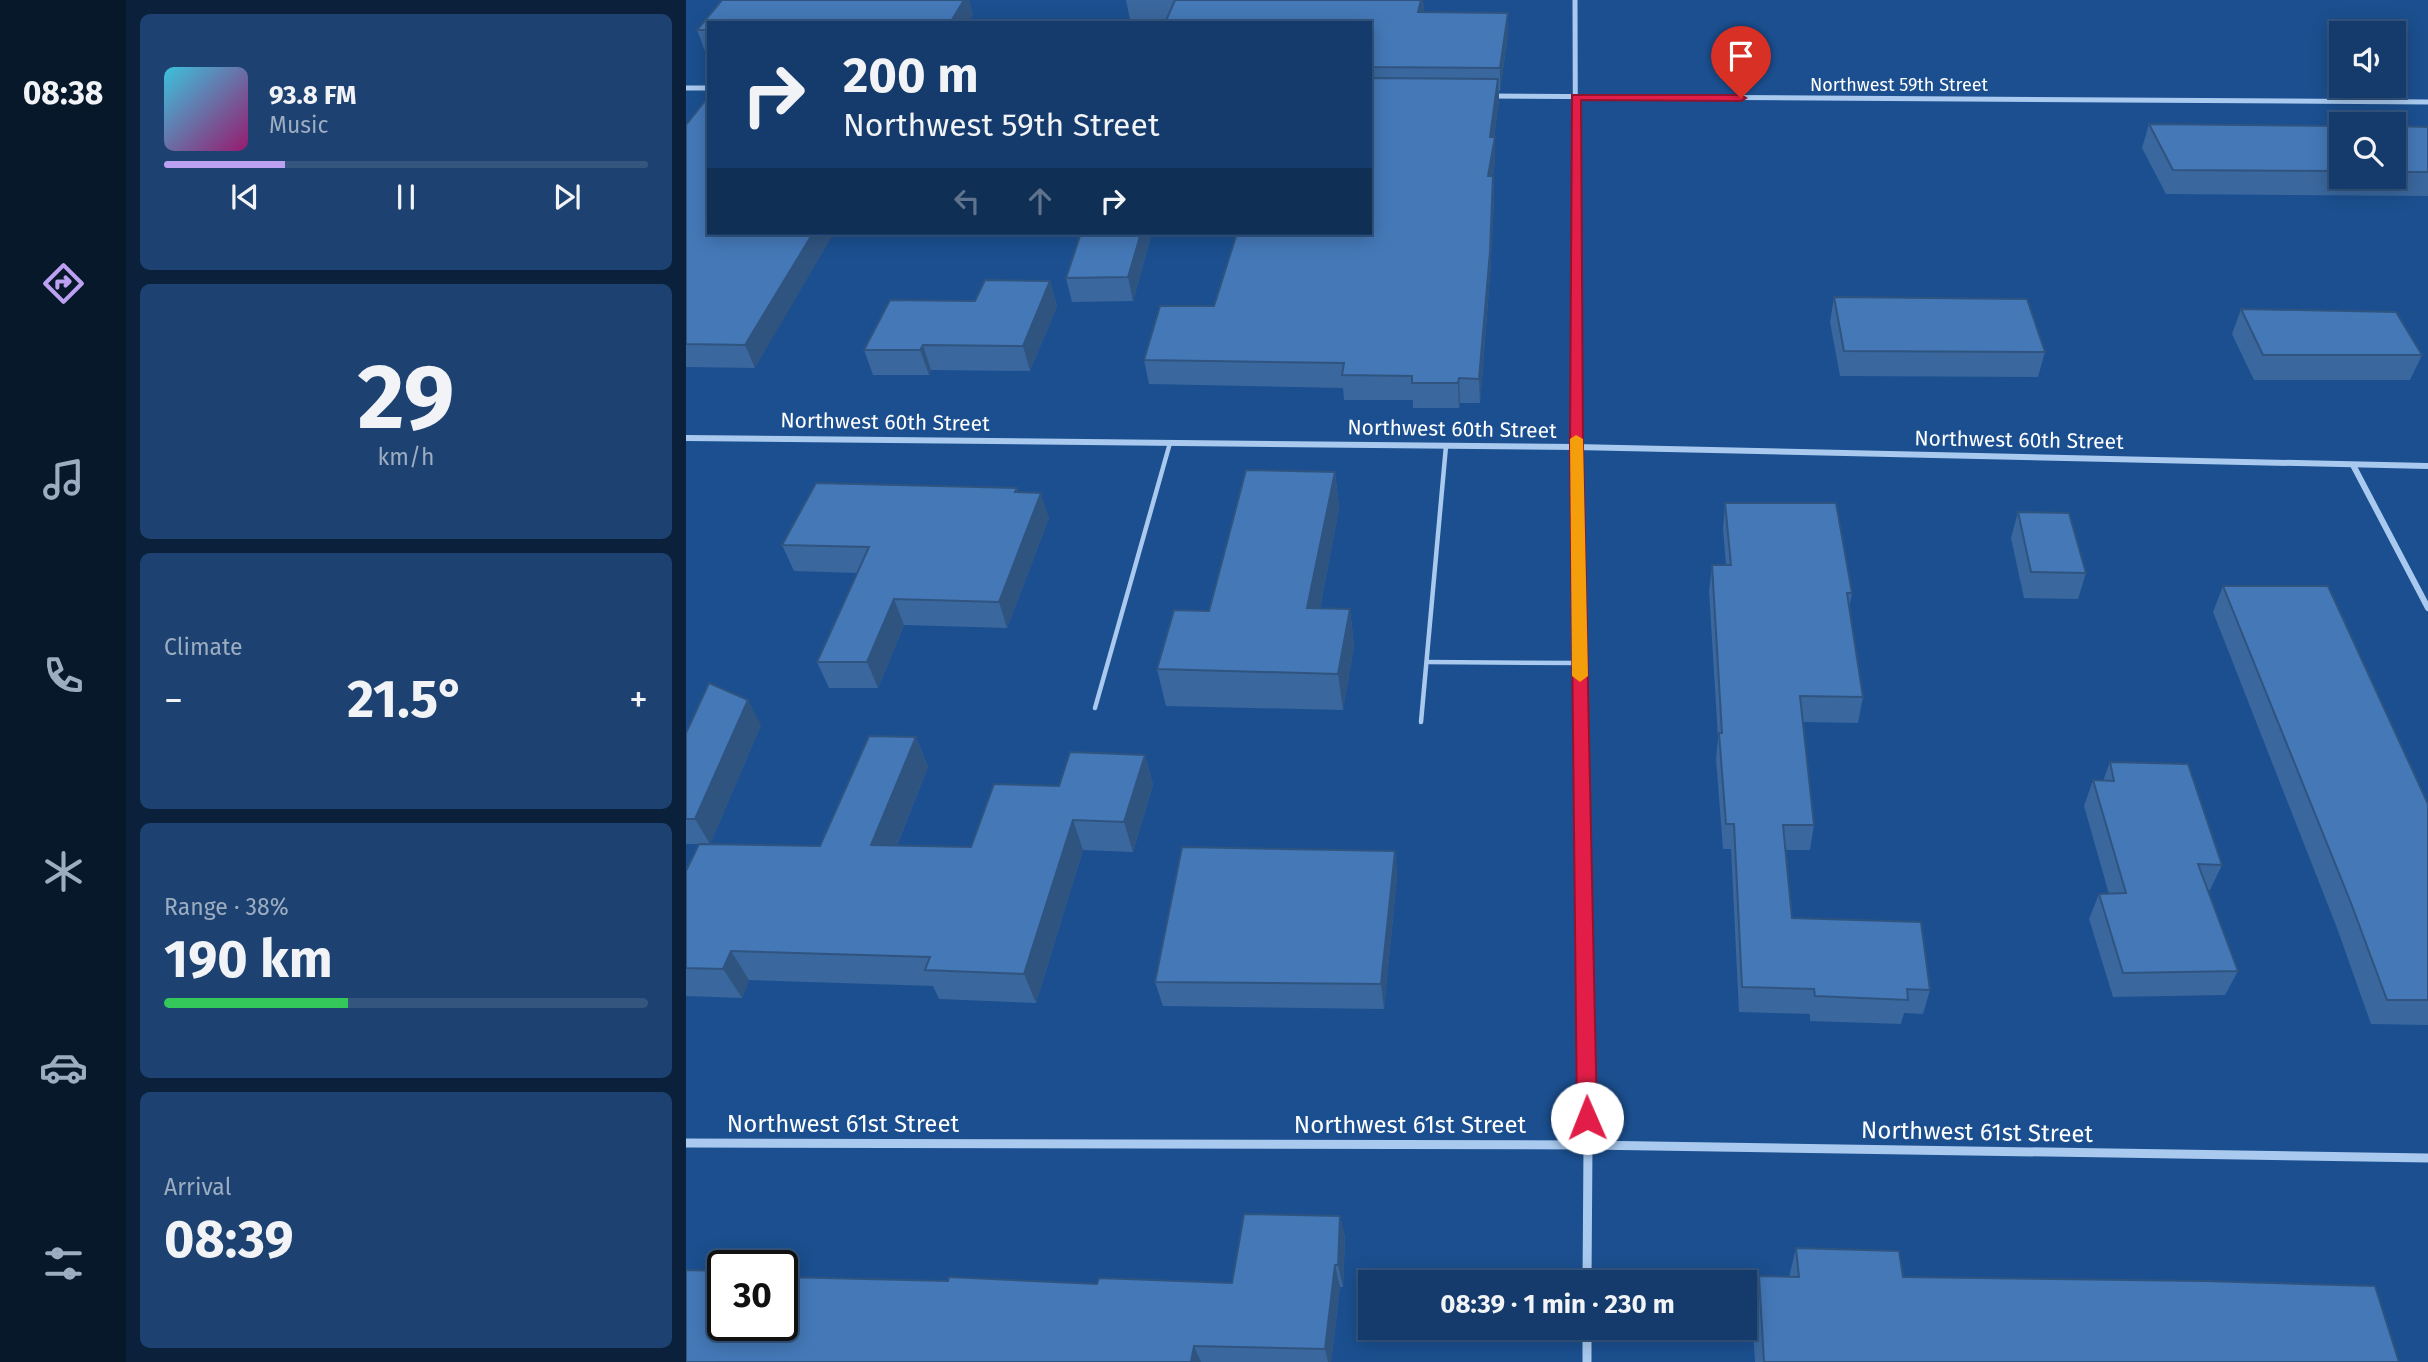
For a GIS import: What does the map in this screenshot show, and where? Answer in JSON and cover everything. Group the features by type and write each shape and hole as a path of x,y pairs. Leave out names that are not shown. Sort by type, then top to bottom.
{"street":[{"path":"1575,0 1576,447 1588,1145 1587,1270"},
{"path":"686,88 707,88"},
{"name":"Northwest 59th Street","path":"1480,96 2428,102"},
{"name":"Northwest 60th Street","path":"686,438 1576,447 2428,466"},
{"path":"2353,465 2428,608"},
{"name":"Northwest 61st Street","path":"686,1143 1588,1145 2428,1158"},
{"path":"1587,1340 1587,1362"}],"lane":[{"path":"1095,708 1170,443"},
{"path":"1421,722 1446,446"},
{"path":"1427,662 1580,663"}],"building":[{"path":"722,0 964,0 951,21 707,21 707,30 697,30"},
{"path":"1175,0 1421,0 1418,12 1508,13 1500,68 1372,67 1372,21 1166,21"},
{"path":"1372,78 1498,79 1490,137 1495,137 1488,176 1493,176 1490,252 1479,379 1459,378 1458,383 1412,383 1412,376 1342,375 1344,363 1144,360 1160,306 1214,306 1236,235 1372,235"},
{"path":"707,99 707,235 812,235 745,345 686,344 686,125"},
{"path":"2149,124 2329,126 2329,171 2173,170"},
{"path":"2406,126 2428,127 2428,172 2406,172"},
{"path":"1080,235 1140,235 1128,277 1066,278"},
{"path":"985,280 1050,281 1023,346 923,345 920,350 864,350 890,300 975,301"},
{"path":"1834,297 2027,299 2045,352 1844,351"},
{"path":"2241,309 2396,312 2422,355 2263,355"},
{"path":"1246,470 1335,472 1307,608 1350,609 1338,674 1157,669 1174,610 1209,611"},
{"path":"816,483 1017,488 1015,492 1041,493 999,602 894,599 867,662 817,662 869,547 782,545"},
{"path":"1725,503 1836,503 1852,593 1847,593 1863,697 1800,696 1814,825 1783,825 1792,918 1921,922 1930,990 1907,989 1908,1000 1815,996 1814,989 1742,987 1734,824 1726,824 1719,733 1722,733 1712,565 1731,565"},
{"path":"2018,512 2069,513 2086,573 2031,572"},
{"path":"2223,586 2328,586 2428,804 2428,1000 2387,1000 2351,903"},
{"path":"709,683 748,700 695,819 686,819 686,733"},
{"path":"869,736 916,737 871,845 971,847 994,784 1059,786 1070,752 1145,755 1124,822 1073,820 1024,974 925,970 930,957 731,951 723,969 686,968 686,871 699,844 820,846"},
{"path":"2110,762 2188,764 2222,865 2198,864 2238,971 2123,973 2099,894 2126,893 2093,780 2114,781"},
{"path":"1182,847 1395,851 1381,984 1155,982"},
{"path":"1244,1214 1340,1216 1338,1265 1335,1265 1325,1349 1194,1346 1191,1362 686,1362 686,1270 707,1271 707,1341 798,1341 798,1277 948,1281 949,1277 1097,1284 1099,1278 1232,1283"},
{"path":"1796,1248 1899,1251 1903,1277 2375,1286 2399,1362 1764,1362 1759,1276 1799,1277"}],"slow traffic":[{"path":"1576,439 1580,676"}],"route":[{"path":"1587,1118 1576,447 1576,97 1741,98"}]}
